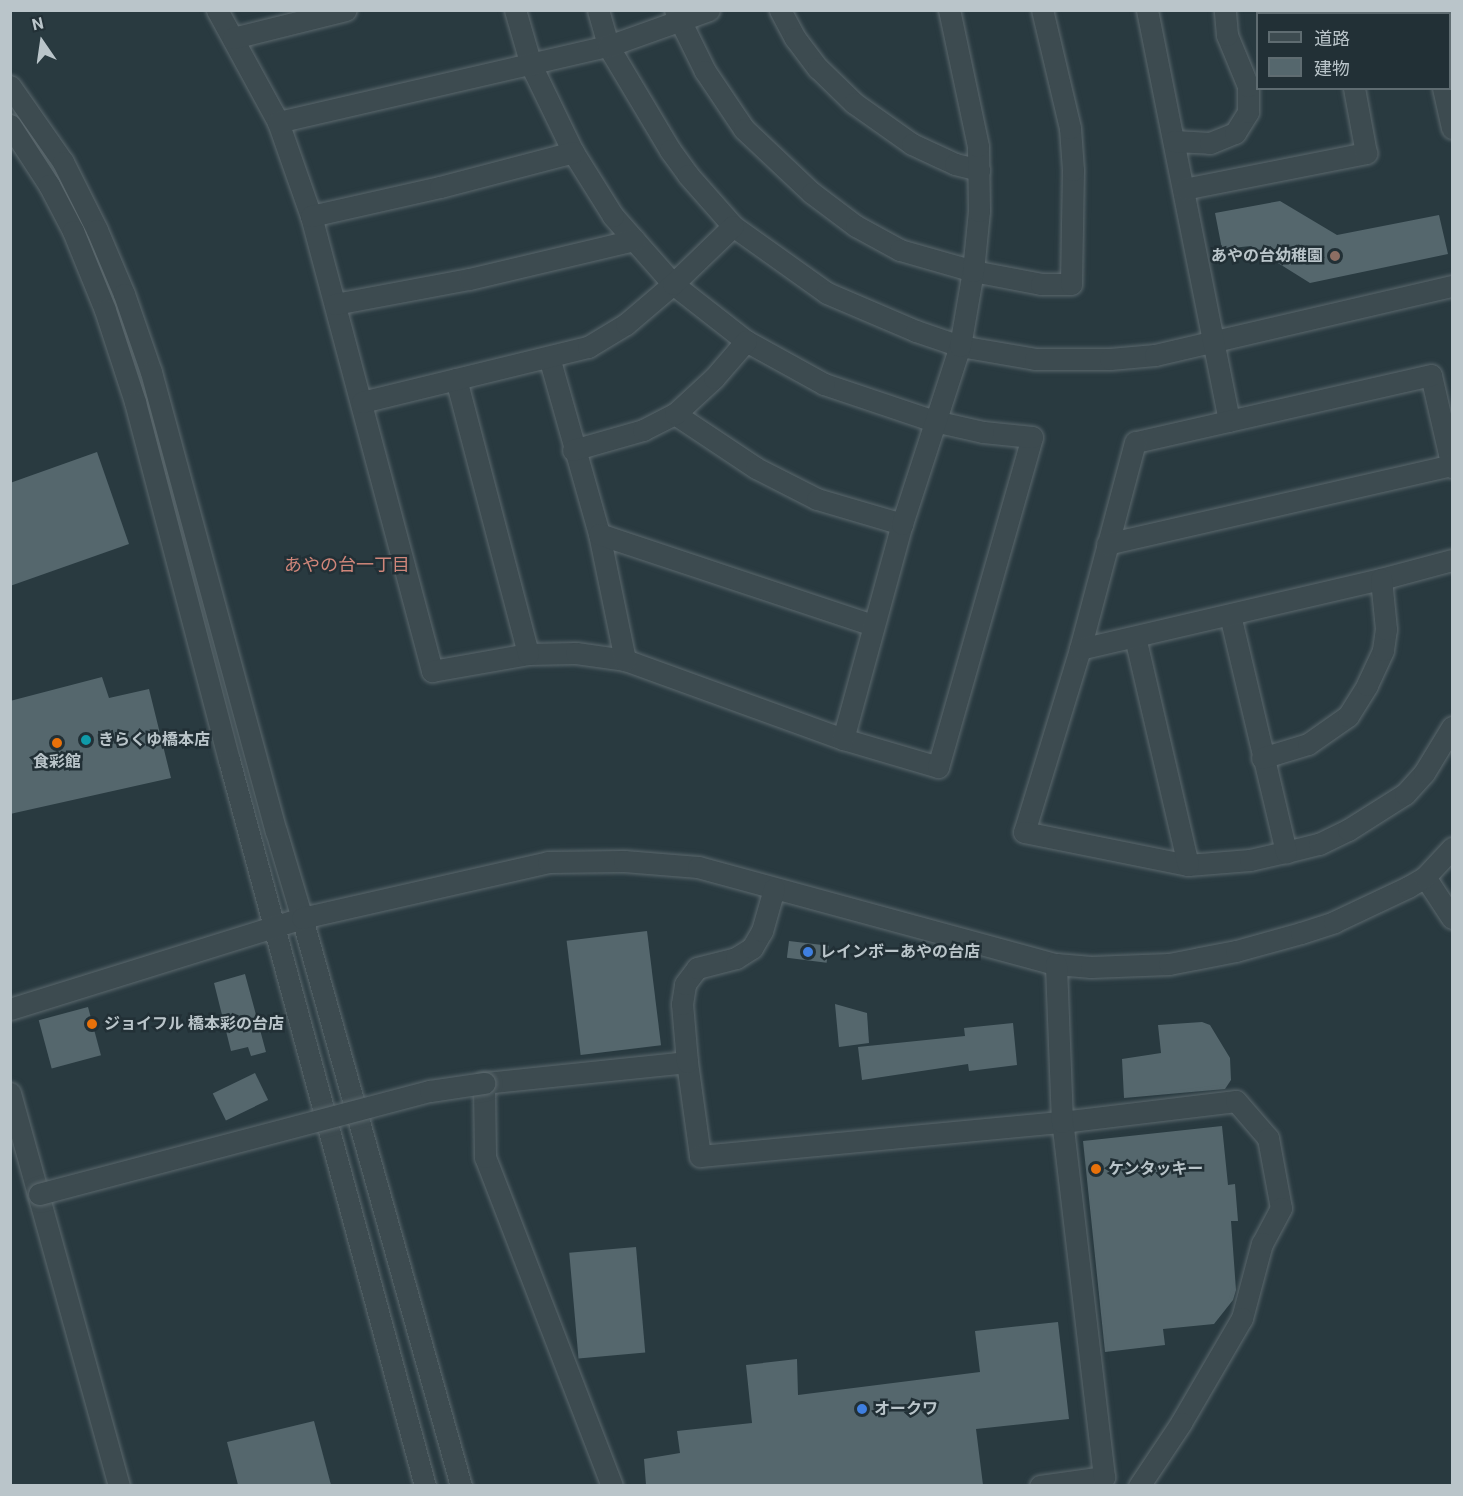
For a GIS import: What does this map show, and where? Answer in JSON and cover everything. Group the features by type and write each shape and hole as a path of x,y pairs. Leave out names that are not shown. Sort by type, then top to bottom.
{"street":[{"path":"217,10 278,122 311,216 432,671 528,654 576,653 626,660 843,739 938,767 1032,437 982,432 934,421 824,384 746,341 673,284 614,216 573,152 531,65 516,10"},
{"path":"232,38 346,10"},
{"path":"598,10 608,46 670,150 688,175 733,226 826,293 916,332 960,346 1035,359 1110,359 1155,356 1452,286"},
{"path":"278,122 608,46 676,15 709,10"},
{"path":"780,10 795,38 818,68 854,103 912,144 955,165 979,170"},
{"path":"843,739 872,625 902,524 960,346 973,271 978,221 979,170 971,111 949,10"},
{"path":"676,15 705,71 744,129 812,193 855,226 900,250 973,271 1041,284 1071,284 1073,170 1070,128 1042,10"},
{"path":"1147,10 1229,421"},
{"path":"1174,141 1210,143 1235,133 1248,112 1248,86 1227,35 1225,10"},
{"path":"10,86 63,162 97,230 124,294 151,372 276,831 461,1485"},
{"path":"1184,189 1366,153 1353,90"},
{"path":"1443,90 1452,128"},
{"path":"10,126 49,185 73,231 105,310 135,402 425,1485"},
{"path":"311,216 440,187 573,152"},
{"path":"362,402 588,347 626,324 673,284 733,226"},
{"path":"335,304 470,279 634,240"},
{"path":"573,450 643,430 675,414 714,378 746,341"},
{"path":"549,357 598,534 626,660"},
{"path":"1107,544 1452,466 1442,381 1431,375 1135,442 1107,544 1080,649 1024,832 1188,865 1250,860 1319,844 1348,830 1405,794 1424,773 1452,728"},
{"path":"456,379 528,654"},
{"path":"675,414 756,468 817,499 902,524"},
{"path":"598,534 872,625"},
{"path":"1080,649 1381,579 1452,560"},
{"path":"1262,758 1308,744 1348,716 1367,685 1383,650 1386,629 1381,579"},
{"path":"1230,615 1286,852"},
{"path":"1135,637 1188,865"},
{"path":"10,1010 302,918 548,862 624,861 698,867 1056,964 1091,967 1169,964 1236,951 1334,922 1384,900 1425,877 1452,848"},
{"path":"1425,877 1452,918"},
{"path":"774,889 762,931 752,948 736,958 697,968 685,984 682,1004 687,1062 700,1156 1062,1122 1236,1101 1268,1138 1281,1208 1262,1243 1242,1318 1181,1423 1139,1485"},
{"path":"1040,1485 1104,1477 1062,1122 1056,964"},
{"path":"39,1194 430,1091 484,1083 687,1062"},
{"path":"484,1083 485,1157 612,1485"},
{"path":"10,1094 119,1485"}],"building":[{"path":"1280,201 1337,235 1439,215 1448,254 1310,283 1251,246 1222,249 1215,213"},
{"path":"97,452 129,544 10,586 10,483"},
{"name":"きらくゆ橋本店","path":"102,677 109,698 149,689 171,778 10,814 10,701"},
{"path":"647,931 661,1045 581,1055 567,941"},
{"name":"レインボーあやの台店","path":"789,941 829,946 827,963 787,958"},
{"path":"245,974 266,1052 251,1056 248,1047 231,1051 214,983"},
{"path":"835,1004 867,1013 869,1043 839,1047"},
{"path":"88,1007 101,1055 52,1068 39,1020"},
{"path":"1202,1022 1210,1025 1230,1058 1231,1080 1225,1089 1124,1098 1122,1059 1161,1053 1158,1025"},
{"path":"1013,1023 1017,1065 969,1071 968,1064 862,1080 858,1047 965,1036 964,1028"},
{"path":"255,1073 268,1100 226,1121 213,1094"},
{"path":"1222,1126 1228,1185 1235,1184 1238,1221 1231,1221 1236,1290 1233,1300 1214,1324 1163,1329 1165,1345 1105,1352 1083,1141"},
{"path":"636,1247 645,1353 578,1358 569,1253"},
{"name":"オークワ","path":"1058,1322 1069,1419 976,1429 983,1485 646,1485 644,1459 680,1453 677,1431 752,1423 746,1365 797,1359 798,1395 980,1372 975,1331"},
{"path":"314,1421 331,1485 238,1485 227,1442"}],"place":[{"name":"あやの台幼稚園","path":"1335,256"},
{"name":"きらくゆ橋本店","path":"86,740"},
{"name":"食彩館","path":"57,743"},
{"name":"レインボーあやの台店","path":"808,952"},
{"name":"ジョイフル 橋本彩の台店","path":"92,1024"},
{"name":"ケンタッキー","path":"1096,1169"},
{"name":"オークワ","path":"862,1409"}],"district":[{"name":"あやの台一丁目","path":"347,565"}]}
